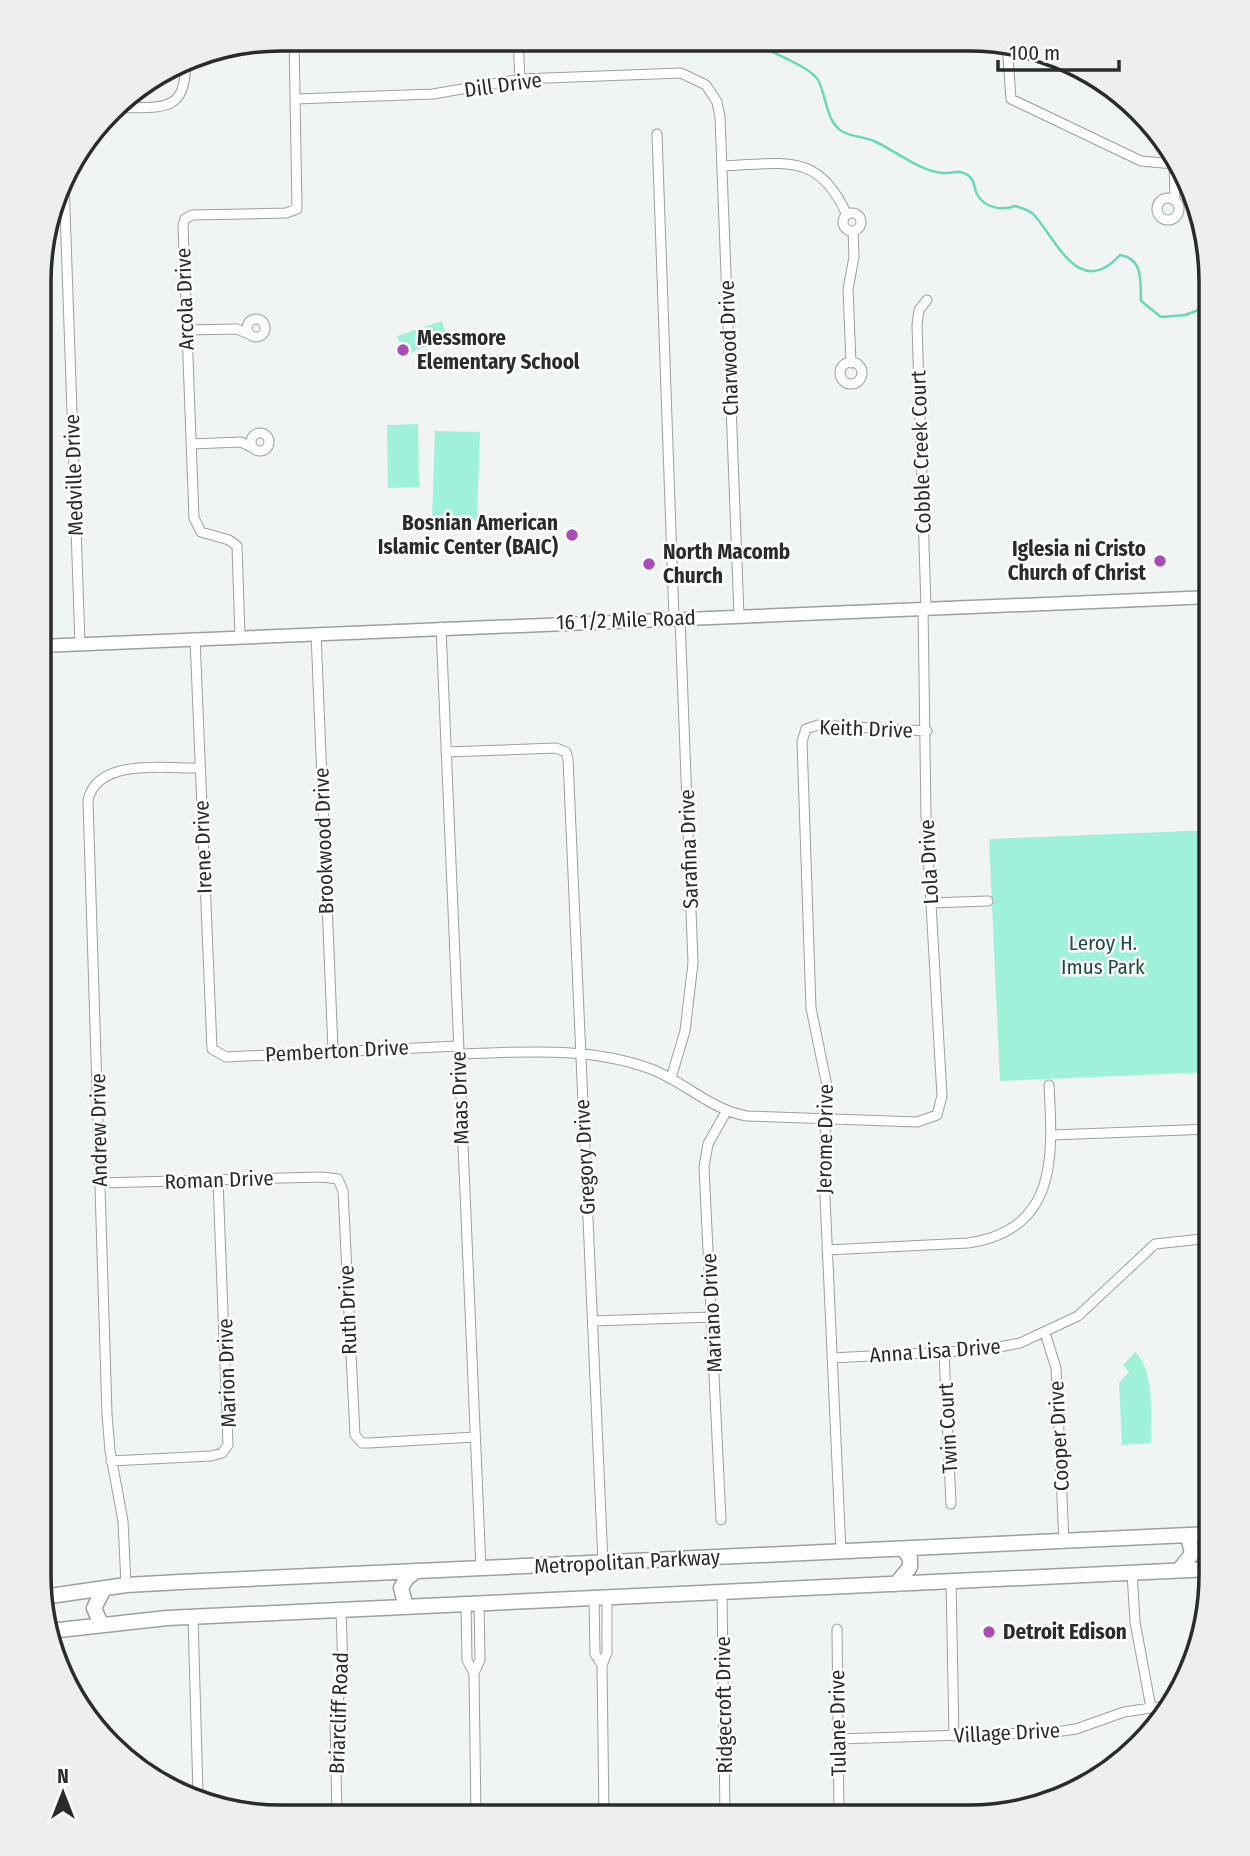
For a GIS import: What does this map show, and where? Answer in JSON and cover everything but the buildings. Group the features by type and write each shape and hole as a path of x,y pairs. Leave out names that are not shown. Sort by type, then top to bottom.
{"main road":[{"path":"1179,1570 1192,1554 1188,1535"},
{"name":"Metropolitan Parkway","path":"52,1596 126,1585 1199,1535"},
{"path":"896,1584 910,1567 910,1558 903,1549"},
{"name":"Metropolitan Parkway","path":"58,1630 192,1617 1199,1569"},
{"path":"406,1607 401,1588 406,1579 416,1572"},
{"path":"101,1624 94,1608 104,1588"}],"street":[{"name":"Arcola Drive","path":"240,636 237,546 229,540 205,535 195,525 183,222 192,215 295,211 299,203 294,51"},
{"path":"519,51 520,79"},
{"path":"1008,55 1011,99 1141,161 1166,163"},
{"path":"130,107 163,106 177,100 184,90 185,72"},
{"name":"Dill Drive","path":"296,99 433,94 520,79 681,73 706,85"},
{"name":"Charwood Drive","path":"706,85 719,110 740,615"},
{"name":"Sarafina Drive","path":"657,134 693,963 685,1031 671,1078"},
{"path":"722,166 803,166 827,180 847,215 853,213 860,217 860,226 853,231 855,249 848,289 851,363"},
{"path":"1174,178 1175,201 1179,207 1172,219 1165,220 1158,216 1156,209 1174,190"},
{"path":"1165,198 1175,201"},
{"name":"Medville Drive","path":"65,202 80,644"},
{"name":"Cobble Creek Court","path":"925,607 917,325 919,310 928,300"},
{"path":"186,330 237,329 257,337 265,328 259,319 237,329"},
{"path":"248,323 249,334"},
{"path":"191,444 241,442 263,433 270,443 264,450 241,442"},
{"path":"252,436 253,448"},
{"name":"16 1/2 Mile Road","path":"51,645 441,627 1199,597"},
{"name":"Lola Drive","path":"925,607 926,817 942,1096 937,1115"},
{"name":"Maas Drive","path":"441,627 481,1569"},
{"name":"Brookwood Drive","path":"316,633 333,1050"},
{"name":"Irene Drive","path":"195,638 210,1040 216,1054"},
{"name":"Keith Drive","path":"806,729 818,725 851,725 927,731"},
{"name":"Jerome Drive","path":"806,729 802,741 811,1008 814,1032 827,1078 827,1250 841,1552"},
{"name":"Gregory Drive","path":"446,752 547,747 566,752 569,765 603,1563"},
{"name":"Andrew Drive","path":"126,1585 122,1512 111,1461 89,794 96,783 114,772 200,768"},
{"path":"931,903 988,901"},
{"name":"Pemberton Drive","path":"216,1054 226,1056 333,1050 581,1054 633,1063 671,1078 726,1112 747,1116 917,1122 937,1115"},
{"path":"827,1250 968,1243 1001,1234 1026,1216 1043,1192 1050,1170 1052,1135 1049,1085"},
{"name":"Mariano Drive","path":"721,1520 704,1167 708,1144 726,1112"},
{"path":"1052,1135 1199,1129"},
{"name":"Roman Drive","path":"100,1183 322,1177 338,1179"},
{"name":"Ruth Drive","path":"338,1179 343,1191 352,1422 358,1440 369,1443 475,1437"},
{"name":"Marion Drive","path":"111,1461 211,1456 222,1453 228,1445 218,1180"},
{"name":"Anna Lisa Drive","path":"832,1358 995,1348 1045,1333 1083,1311 1154,1244 1199,1239"},
{"path":"593,1321 712,1317"},
{"name":"Cooper Drive","path":"1045,1333 1056,1368 1064,1541"},
{"name":"Twin Court","path":"944,1353 951,1504"},
{"path":"1132,1573 1135,1622 1151,1708"},
{"path":"951,1581 954,1736"},
{"name":"Ridgecroft Drive","path":"722,1592 725,1805"},
{"path":"601,1598 595,1654 602,1665 604,1805"},
{"path":"472,1604 467,1660 474,1673 477,1805"},
{"name":"Briarcliff Road","path":"337,1805 335,1721 343,1671 341,1610"},
{"path":"192,1617 198,1790"},
{"name":"Tulane Drive","path":"837,1629 839,1805"},
{"name":"Village Drive","path":"838,1739 1066,1731 1124,1712 1157,1707"}],"green space":[{"path":"442,321 447,337 404,356 397,336"},
{"path":"418,424 419,487 388,488 387,425"},
{"path":"435,431 480,432 477,520 432,519"},
{"name":"Leroy H. Imus Park","path":"1199,830 1199,1073 1000,1081 989,839"},
{"path":"1135,1352 1142,1361 1149,1382 1151,1443 1122,1445 1119,1383 1129,1372 1123,1365"}],"waterway":[{"path":"771,51 806,69 818,80 833,121 843,132 874,141 925,169 943,173 959,172 969,176 980,199 989,205 999,208 1015,206 1032,213 1061,251 1081,269 1092,271 1105,267 1120,255 1128,257 1139,272 1141,301 1161,317 1185,315 1199,310"}],"place":[{"name":"Messmore Elementary School","path":"403,350"},
{"name":"Bosnian American Islamic Center (BAIC)","path":"572,535"},
{"name":"Iglesia ni Cristo Church of Christ","path":"1160,561"},
{"name":"North Macomb Church","path":"649,564"},
{"name":"Detroit Edison","path":"989,1632"}]}
